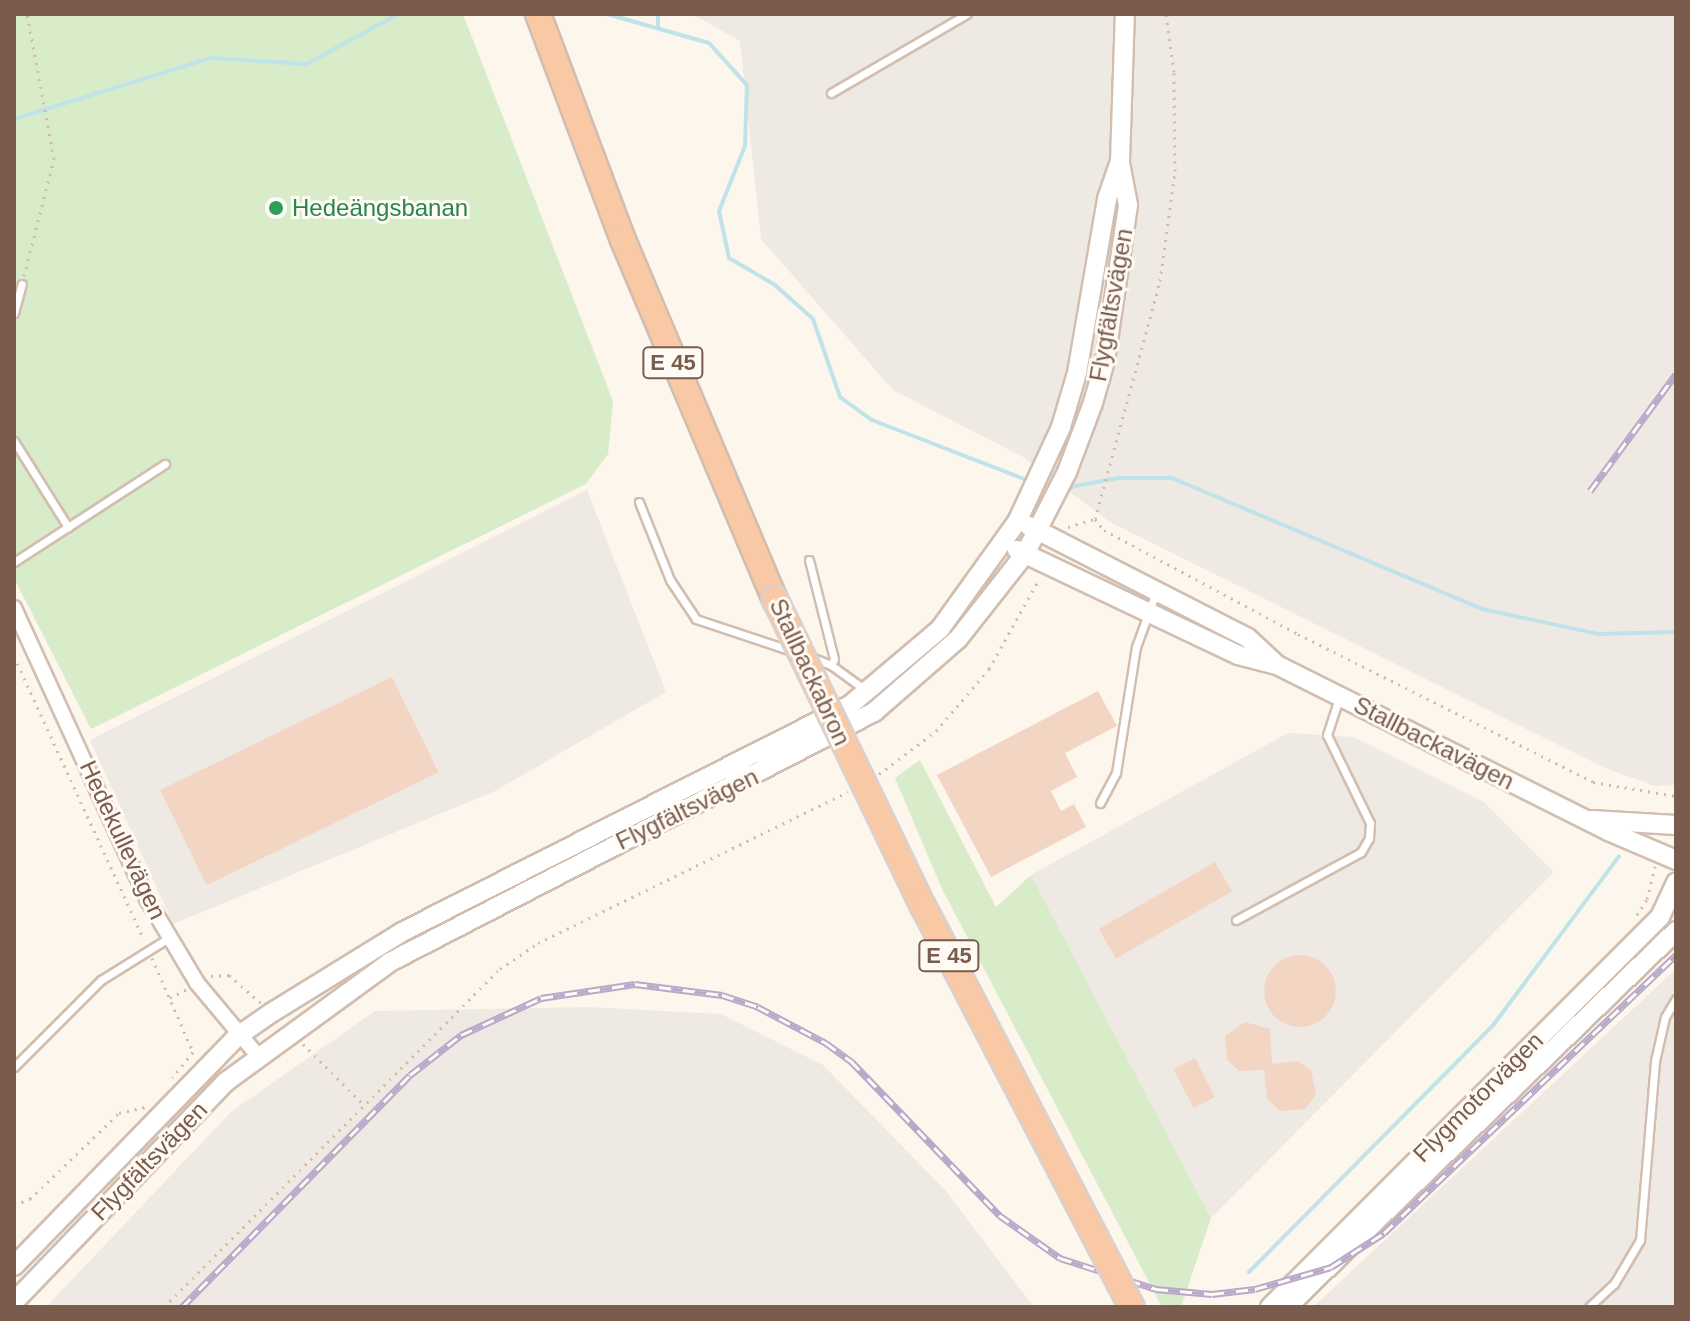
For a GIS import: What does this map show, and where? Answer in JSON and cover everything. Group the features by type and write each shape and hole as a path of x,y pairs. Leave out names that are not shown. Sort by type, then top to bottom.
{"highway":[{"name":"Stallbackabron","path":"538,14 623,240 775,599 923,906 1132,1307"}],"street":[{"name":"Flygfältsvägen","path":"14,1302 131,1177 258,1056 390,962 445,930 874,712 958,639 1025,554 1039,530 1067,472 1105,361 1128,205 1120,161 1125,14"},
{"name":"Flygfältsvägen","path":"14,1266 238,1036 349,960 801,732 866,691 940,629 1004,543 1044,467 1077,373 1107,199 1120,161"},
{"name":"Stallbackavägen","path":"1021,514 1039,530 1248,638 1277,665"},
{"name":"Stallbackavägen","path":"1004,543 1238,655 1277,665 1670,856"},
{"name":"Hedekullevägen","path":"14,608 147,899 238,1036 258,1056"},
{"name":"Stallbackavägen","path":"1592,820 1676,825"},
{"path":"1670,856 1676,847"},
{"name":"Flygmotorvägen","path":"1270,1307 1660,917 1676,882"},
{"name":"Flygmotorvägen","path":"1287,1307 1676,931"}],"lane":[{"path":"831,93 967,14"},
{"path":"14,313 22,284"},
{"path":"14,441 68,527"},
{"path":"14,562 165,464"},
{"path":"639,502 670,580 696,619 831,665 866,691"},
{"path":"809,560 834,659 831,665"},
{"path":"1100,803 1116,773 1136,647 1147,610 1157,590"},
{"path":"1236,920 1361,852 1369,838 1370,823 1327,735 1340,696"},
{"path":"14,1067 101,980 170,937"},
{"path":"1589,1307 1614,1284 1640,1240 1655,1061 1665,1017 1676,999"}],"path":[{"path":"22,284 54,159 27,14"},
{"path":"1095,519 1160,281 1175,171 1174,72 1166,14"},
{"path":"1060,541 1068,527 1095,519"},
{"path":"1095,519 1104,530 1536,756 1593,782 1676,796"},
{"path":"872,779 936,731 989,669 1047,564"},
{"path":"14,656 193,1052 167,1085"},
{"path":"164,1307 500,969 538,943 860,785"},
{"path":"1626,926 1647,899 1670,856"},
{"path":"14,1205 30,1199 119,1113 147,1106"}],"shaded area":[{"path":"692,14 1676,14 1676,785 1655,786 1605,768 1110,522 1023,457 893,390 761,239 740,41"},
{"path":"587,490 666,692 495,791 173,924 90,740"},
{"path":"1288,733 1354,737 1484,802 1554,872 1211,1218 1031,875"},
{"path":"1676,969 1676,1307 1313,1307"},
{"path":"589,1007 721,1014 823,1065 945,1190 1034,1307 46,1307 231,1112 375,1011"}],"green space":[{"name":"Hedeängsbanan","path":"14,14 463,14 613,401 608,454 586,484 91,729 14,578"},
{"path":"920,760 996,907 1031,875 1211,1218 1181,1307 1162,1307 942,889 895,778"}],"building":[{"path":"392,677 438,772 207,885 160,790"},
{"path":"1098,691 1117,726 1065,753 1077,777 1051,791 1061,811 1074,804 1086,827 991,877 937,775"},
{"path":"1215,862 1232,891 1116,958 1099,929"},
{"path":"1293,955 1307,955 1326,965 1336,984 1336,998 1326,1017 1307,1027 1293,1027 1274,1017 1264,998 1264,984 1274,965"},
{"path":"1245,1022 1270,1029 1272,1064 1297,1061 1311,1070 1316,1095 1305,1109 1280,1111 1267,1099 1264,1070 1239,1071 1227,1060 1225,1036"},
{"path":"1195,1058 1215,1097 1194,1108 1174,1069"}],"waterway":[{"path":"14,119 211,58 307,64 398,14"},
{"path":"607,14 709,43 747,85 745,146 719,211 729,258 775,285 813,319 840,397 872,420 1029,481"},
{"path":"658,14 658,27"},
{"path":"1065,488 1118,478 1172,478 1482,609 1599,634 1676,632"},
{"path":"1249,1272 1494,1024 1619,856"}],"railway":[{"path":"1590,491 1676,374"},
{"path":"182,1307 410,1075 461,1035 541,998 635,984 722,995 758,1007 826,1043 851,1061 999,1215 1060,1258 1156,1289 1212,1294 1255,1289 1331,1267 1384,1233 1676,955"}],"place":[{"name":"Hedeängsbanan","path":"276,208"}]}
